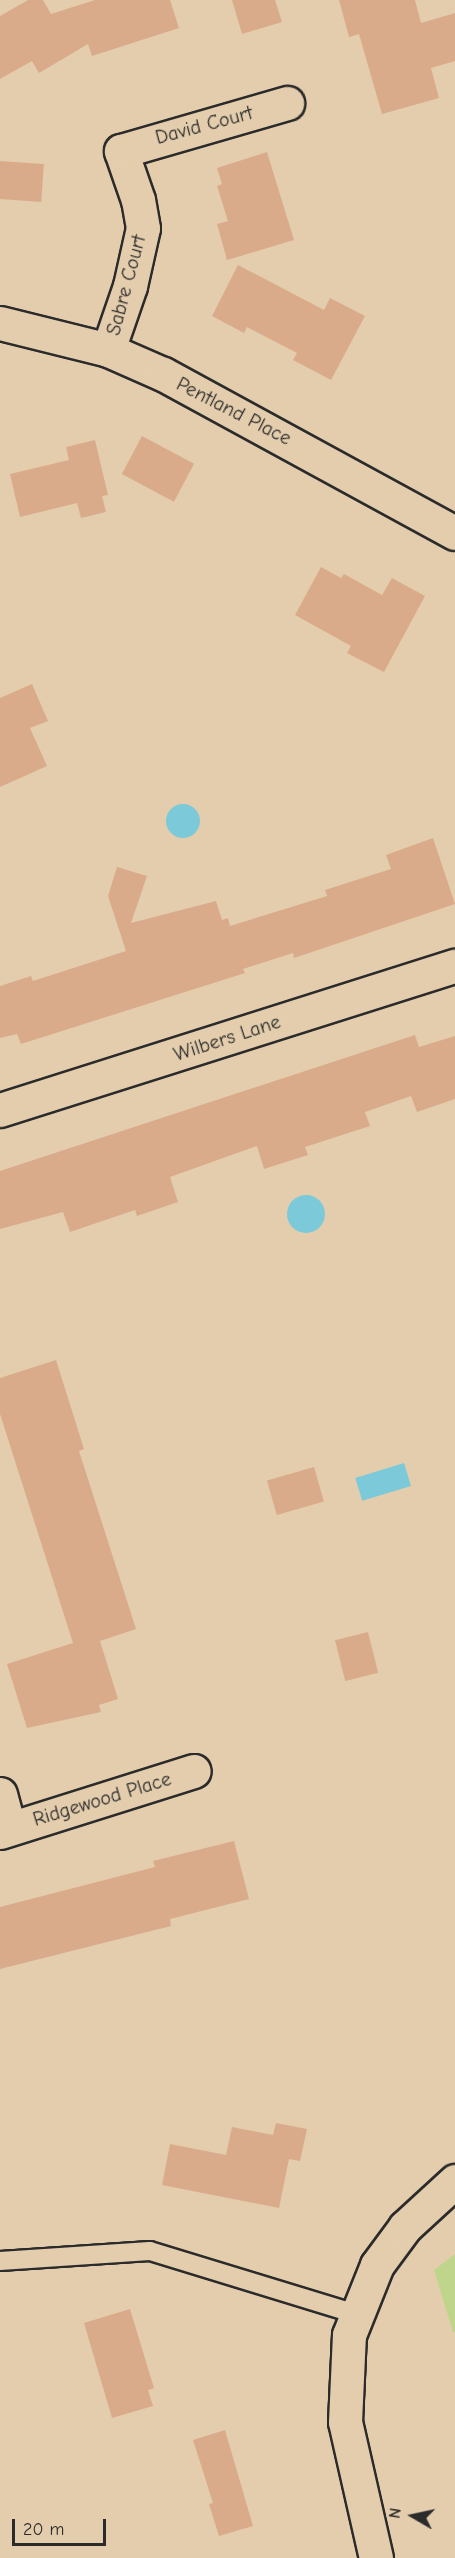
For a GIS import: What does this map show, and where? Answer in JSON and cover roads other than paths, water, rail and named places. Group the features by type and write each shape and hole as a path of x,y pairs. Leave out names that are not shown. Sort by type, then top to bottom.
{"street":[{"name":"David Court","path":"121,151 287,103"},
{"name":"Sabre Court","path":"108,350 130,286 143,228 138,200 121,151"},
{"name":"Pentland Place","path":"0,323 108,350 300,445 455,533"},
{"name":"Wilbers Lane","path":"0,1110 455,966"},
{"name":"Ridgewood Place","path":"0,1794 4,1830 194,1771"},
{"path":"376,2558 345,2422 345,2365 356,2314 377,2265 398,2236 455,2181"}],"lane":[{"path":"0,2261 150,2251 356,2314"}],"water":[{"path":"183,804 195,809 200,821 195,833 183,838 171,833 166,821 171,809"},
{"path":"306,1195 319,1201 325,1214 319,1227 306,1233 293,1227 287,1214 293,1201"},
{"path":"404,1463 411,1486 362,1501 355,1478"}]}
